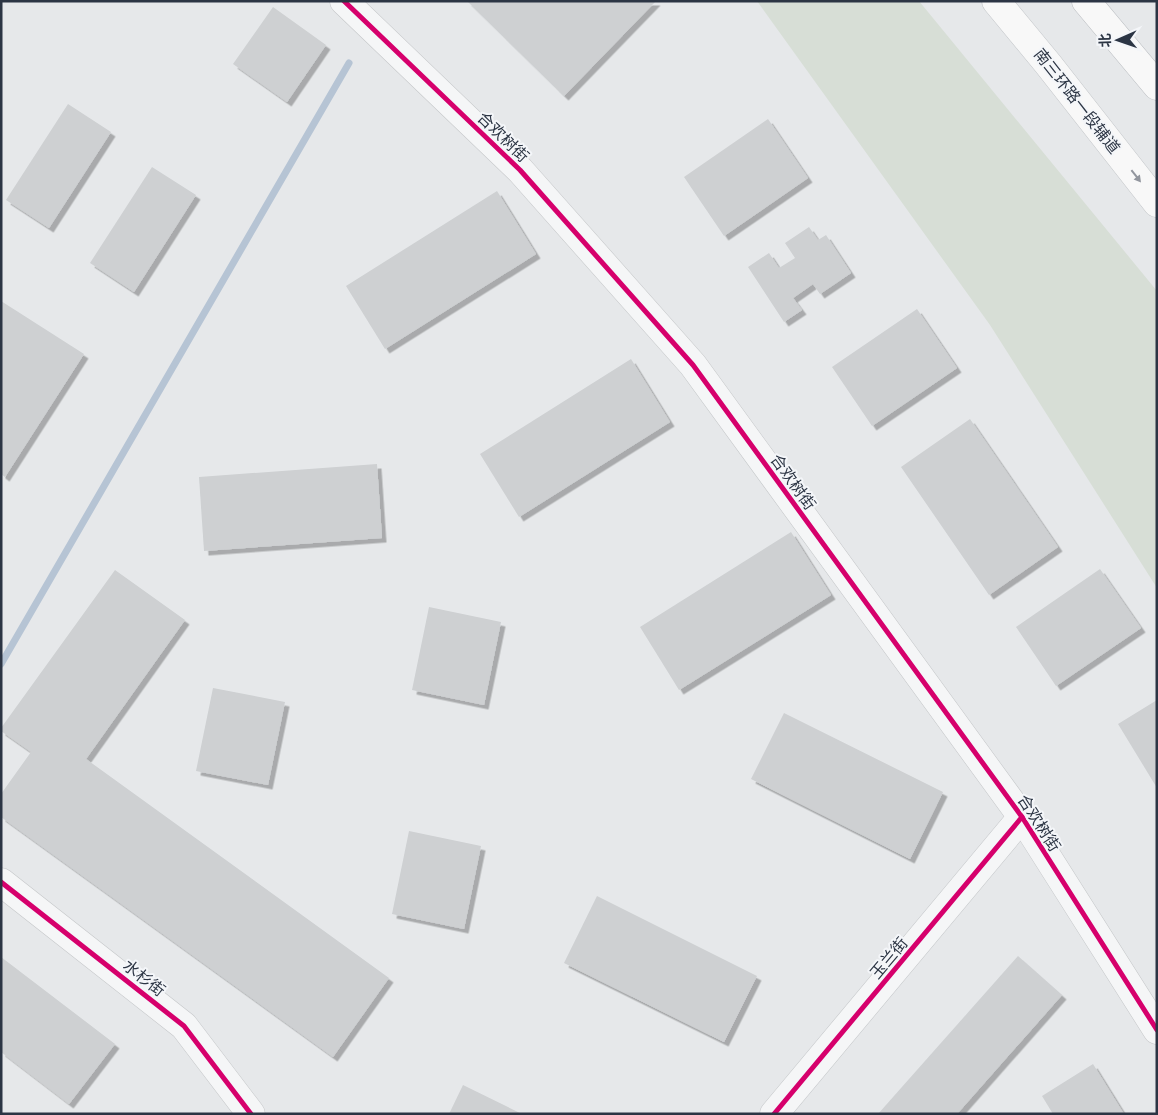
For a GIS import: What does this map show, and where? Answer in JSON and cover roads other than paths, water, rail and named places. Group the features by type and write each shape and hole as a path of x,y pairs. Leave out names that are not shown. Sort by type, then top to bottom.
{"main road":[{"name":"南三环路一段辅道","path":"996,1 1157,203"},
{"path":"1086,1 1157,86"}],"street":[{"name":"合欢树街","path":"344,1 520,170 693,365 1022,818 1157,1030"},
{"name":"玉兰街","path":"774,1114 1022,818"},
{"name":"水杉街","path":"1,882 184,1026 251,1114"}],"waterway":[{"path":"1,664 349,63"}]}
